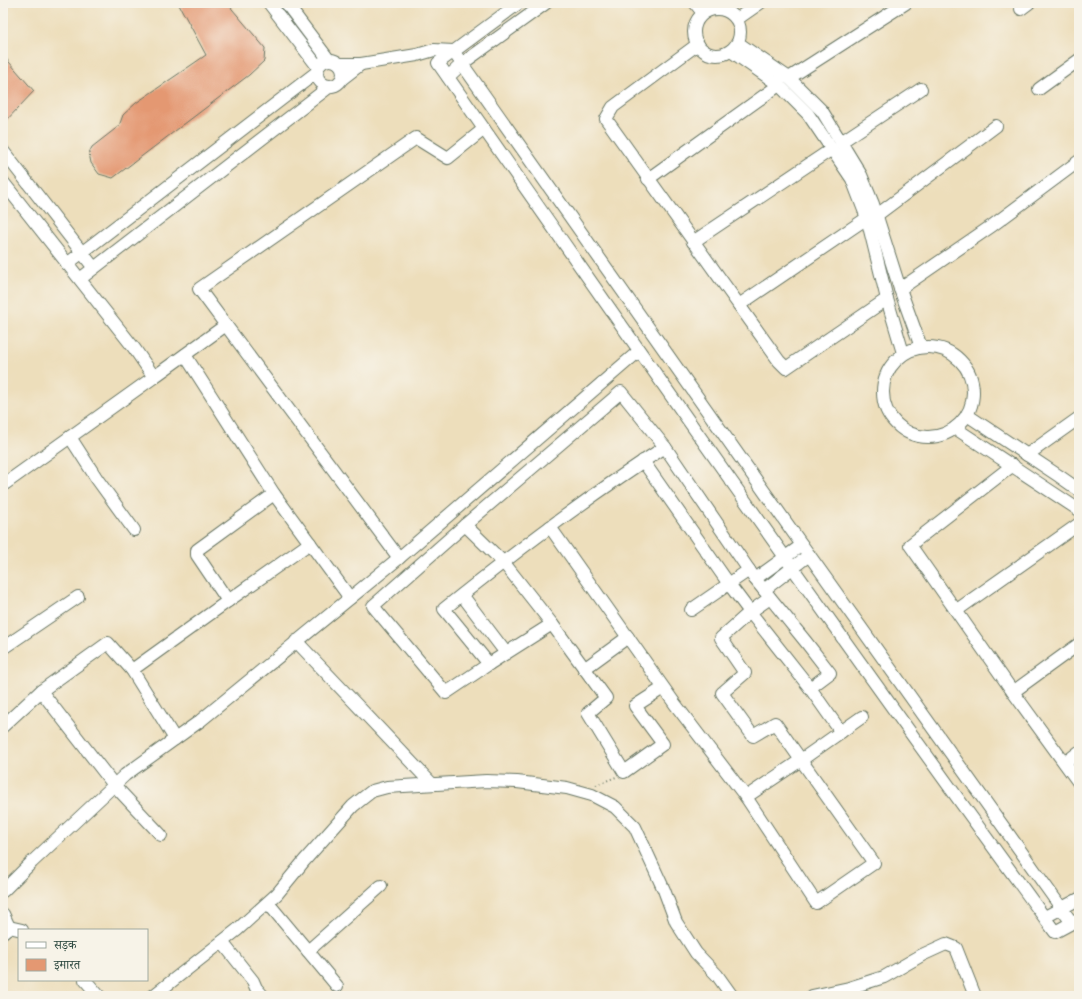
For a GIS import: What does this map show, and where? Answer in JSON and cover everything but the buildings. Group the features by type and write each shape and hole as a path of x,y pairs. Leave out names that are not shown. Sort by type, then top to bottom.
{"street":[{"path":"269,3 317,69 318,80 329,87"},
{"path":"286,3 334,62 343,70 343,78"},
{"path":"438,63 519,3"},
{"path":"448,77 463,64 546,3"},
{"path":"696,3 706,9 725,10 732,14 740,26 740,34 734,47 722,55 714,55 706,52 698,44 694,34 698,19 706,9"},
{"path":"737,20 760,3"},
{"path":"789,78 906,3"},
{"path":"698,44 613,107 606,119 779,362 786,368 887,299"},
{"path":"734,47 789,78 822,111 852,179 872,217 921,347"},
{"path":"734,47 779,85 836,145"},
{"path":"67,264 82,254 228,140 317,69 324,61 361,64 434,50 453,51 809,555 1061,908 1076,921 1055,932 785,557 438,63 417,54"},
{"path":"1039,89 1079,60"},
{"path":"80,279 329,87 337,85 343,78 361,64"},
{"path":"648,179 779,85"},
{"path":"693,242 921,89"},
{"path":"739,305 872,217 996,126"},
{"path":"399,558 199,289 416,138 448,158 484,129"},
{"path":"228,140 239,156"},
{"path":"4,154 94,268"},
{"path":"900,289 993,225 1079,161"},
{"path":"3,182 134,348 154,377"},
{"path":"872,217 887,299 903,353"},
{"path":"3,485 226,325"},
{"path":"921,347 935,347 949,352 960,360 968,371 973,384 973,398 967,415 952,431 940,436 927,437 914,435 902,430 893,421 886,410 882,398 882,385 886,372 893,362 903,353 921,347"},
{"path":"3,891 124,775 200,721 399,558 639,351"},
{"path":"185,355 274,494 350,598"},
{"path":"552,624 446,693 373,606 465,525 621,392 665,447 752,574 830,673 810,688"},
{"path":"967,415 1079,490"},
{"path":"1027,455 1079,418"},
{"path":"955,428 1079,510"},
{"path":"70,437 97,479 134,530"},
{"path":"489,664 444,609 550,527 623,474 665,447"},
{"path":"643,461 729,584 810,688 841,732"},
{"path":"1013,465 910,545 1079,783"},
{"path":"228,601 197,555 197,550 274,494"},
{"path":"957,610 1079,524"},
{"path":"465,525 504,563 552,624 606,698 588,714 624,772 663,744 635,706 663,688"},
{"path":"550,527 663,688 746,797 816,903 874,862 774,723 753,736 722,692 745,673 721,638 750,612 793,568 809,555"},
{"path":"132,670 310,543"},
{"path":"691,610 729,584 785,557 802,545"},
{"path":"462,595 506,653"},
{"path":"3,648 78,597"},
{"path":"584,669 628,637"},
{"path":"296,641 432,784"},
{"path":"3,726 41,691 108,643 132,670 175,739"},
{"path":"1013,692 1079,644"},
{"path":"41,691 114,785 161,835"},
{"path":"746,797 862,717"},
{"path":"1065,763 1079,752"},
{"path":"153,996 222,942 277,894 353,806 372,791 387,787 486,780 567,788 592,795 614,807 635,827 664,890 676,922 696,953 717,975 732,996"},
{"path":"308,951 380,886"},
{"path":"1045,917 1079,898"},
{"path":"268,902 337,986"},
{"path":"3,914 6,929 18,930"},
{"path":"222,942 263,996"},
{"path":"812,996 849,988 884,977 922,955 946,944 956,948 975,996"},
{"path":"87,981 100,996"}],"path":[{"path":"578,792 614,778 624,772"}]}
